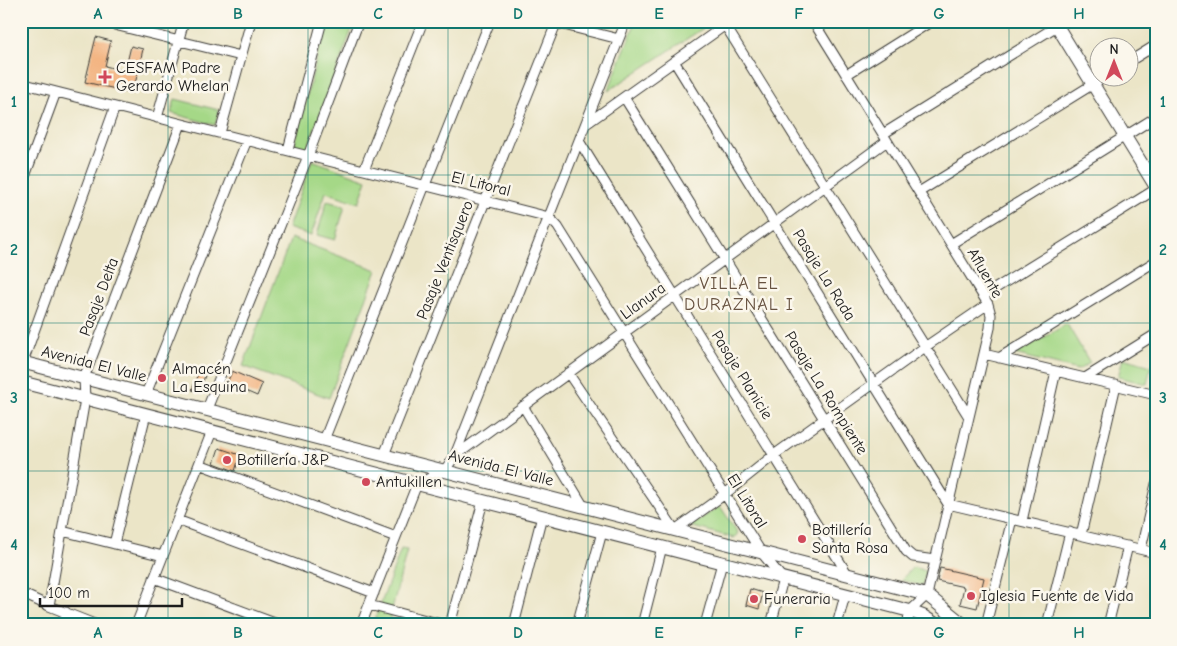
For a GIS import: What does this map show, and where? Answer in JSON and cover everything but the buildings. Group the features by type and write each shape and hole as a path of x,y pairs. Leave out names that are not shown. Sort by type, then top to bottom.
{"street":[{"path":"98,21 115,23 178,41 242,56"},
{"path":"157,118 184,21"},
{"path":"220,133 251,21"},
{"path":"288,150 322,21"},
{"path":"207,409 308,156 359,21"},
{"path":"364,170 423,21"},
{"path":"324,440 490,21"},
{"path":"455,456 626,21"},
{"name":"Afluente","path":"813,21 985,300 991,315 984,354 927,595"},
{"path":"846,74 932,21"},
{"path":"553,22 619,39"},
{"name":"Pasaje Ventisquero","path":"384,455 553,22"},
{"path":"586,124 728,23 825,187 969,417"},
{"path":"1058,23 1090,69"},
{"name":"Llanura","path":"417,484 444,471 455,456 775,224 825,187 885,138 1058,23"},
{"path":"1140,55 1156,45"},
{"name":"Pasaje La Rada","path":"674,61 948,504"},
{"name":"El Litoral","path":"21,83 549,216 558,227 761,552 783,579"},
{"path":"919,192 1090,86"},
{"path":"642,625 666,548 675,530 824,419 925,347 985,300 1156,188 1124,136 1101,88"},
{"path":"21,187 56,92"},
{"name":"Pasaje La Rompiente","path":"624,97 907,554 913,557 935,560"},
{"path":"22,362 115,107"},
{"path":"950,244 1156,117"},
{"name":"Pasaje Delta","path":"48,606 85,398 84,378 182,124"},
{"path":"146,394 247,140"},
{"name":"Pasaje Planicie","path":"579,141 848,575"},
{"path":"999,358 1156,261"},
{"path":"1085,378 1156,334"},
{"path":"984,354 1156,395"},
{"name":"Avenida El Valle","path":"22,362 927,595 964,625"},
{"path":"1022,521 1056,371"},
{"path":"568,373 675,530"},
{"path":"21,382 910,611 923,616 937,625"},
{"path":"1081,535 1116,385"},
{"path":"523,406 584,506"},
{"path":"114,544 146,414"},
{"path":"136,625 212,431"},
{"path":"199,464 396,537"},
{"path":"362,625 417,484"},
{"path":"1141,549 1156,484"},
{"path":"450,625 483,501"},
{"path":"948,504 1156,553"},
{"path":"514,625 542,516"},
{"path":"986,625 1012,519"},
{"path":"177,520 374,593"},
{"path":"62,531 163,556"},
{"path":"577,625 602,532"},
{"path":"1047,625 1070,532"},
{"path":"1108,625 1128,546"},
{"path":"705,625 722,563"},
{"path":"154,578 280,625"},
{"path":"771,625 783,579"},
{"path":"21,593 48,606 97,625"},
{"path":"838,625 845,595"},
{"path":"906,625 910,611 927,595"},
{"path":"369,605 445,625"},
{"path":"61,625 66,612"}],"green space":[{"path":"326,21 355,21 307,150 294,147"},
{"path":"636,21 714,21 608,91"},
{"path":"175,99 219,110 215,125 171,113"},
{"path":"312,160 367,180 359,203 326,192 311,236 288,228"},
{"path":"327,201 345,206 335,240 317,235"},
{"path":"291,238 377,270 329,398 243,366"},
{"path":"1067,324 1090,363 1078,370 1015,354"},
{"path":"1123,358 1151,366 1147,384 1118,377"},
{"path":"720,506 738,533 734,538 690,526"},
{"path":"401,549 407,550 388,625 373,625"},
{"path":"913,567 926,571 922,586 901,580"}],"place":[{"name":"CESFAM Padre Gerardo Whelan","path":"105,77"},
{"name":"Almacén La Esquina","path":"162,378"},
{"name":"Botillería J&P","path":"227,460"},
{"name":"Antukillen","path":"366,482"},
{"name":"Botillería Santa Rosa","path":"802,539"},
{"name":"Iglesia Fuente de Vida","path":"971,596"},
{"name":"Funeraria","path":"754,599"}],"district":[{"name":"VILLA EL DURAZNAL I","path":"739,293"}]}
